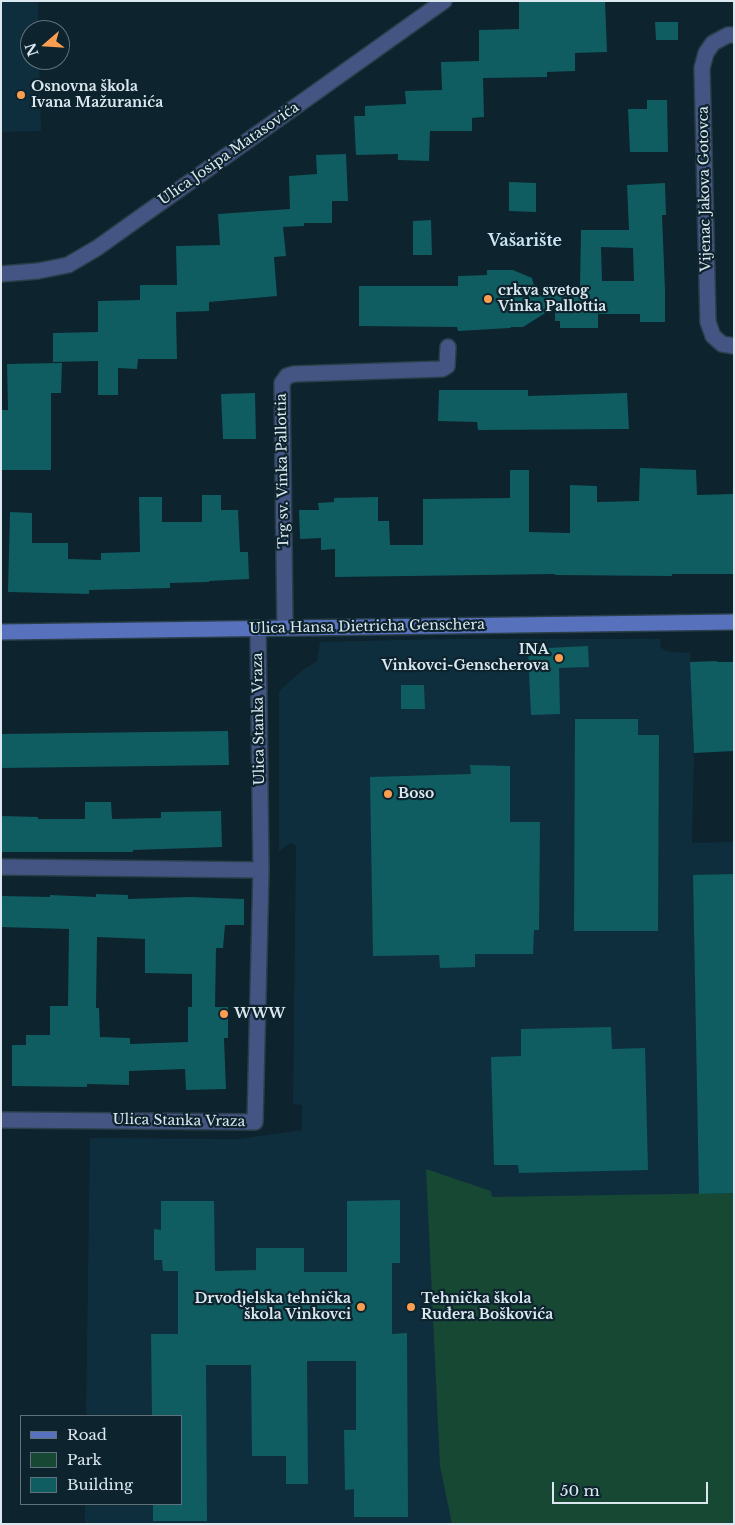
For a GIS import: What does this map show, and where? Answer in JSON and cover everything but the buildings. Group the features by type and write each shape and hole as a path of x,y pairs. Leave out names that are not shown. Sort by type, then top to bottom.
{"main road":[{"name":"Ulica Hansa Dietricha Genschera","path":"1,632 734,622"}],"street":[{"name":"Ulica Josipa Matasovića","path":"1,274 38,272 68,264 98,248 444,1"},
{"name":"Vijenac Jakova Gotovca","path":"734,35 728,35 713,43 706,53 702,68 708,322 713,336 722,344 734,346"},
{"name":"Trg sv. Vinka Pallottia","path":"285,628 282,383 286,376 294,374 442,369 448,366 448,347"},
{"name":"Ulica Stanka Vraza","path":"1,1120 256,1122 261,870 258,628"},
{"path":"1,867 261,870"}],"shaded area":[{"name":"Osnovna škola Ivana Mažuranića","path":"1,1 38,1 38,20 20,20 20,70 39,70 41,131 1,132"},
{"path":"447,639 661,639 660,647 666,651 690,652 694,753 692,843 734,842 734,1524 85,1524 85,1505 182,1505 182,1415 86,1415 90,1138 239,1139 302,1130 302,1105 293,1104 296,846 291,843 279,851 279,691 303,670 317,661 320,642"}],"green space":[{"path":"426,1169 491,1191 492,1197 734,1193 734,1524 452,1524 440,1466"}],"place":[{"name":"Osnovna škola Ivana Mažuranića","path":"21,95"},
{"name":"crkva svetog Vinka Pallottia","path":"488,299"},
{"name":"INA Vinkovci-Genscherova","path":"559,658"},
{"name":"Boso","path":"388,794"},
{"name":"WWW","path":"224,1014"},
{"name":"Drvodjelska tehnička škola Vinkovci","path":"361,1307"},
{"name":"Tehnička škola Ruđera Boškovića","path":"411,1307"}],"district":[{"name":"Vašarište","path":"525,241"}]}
